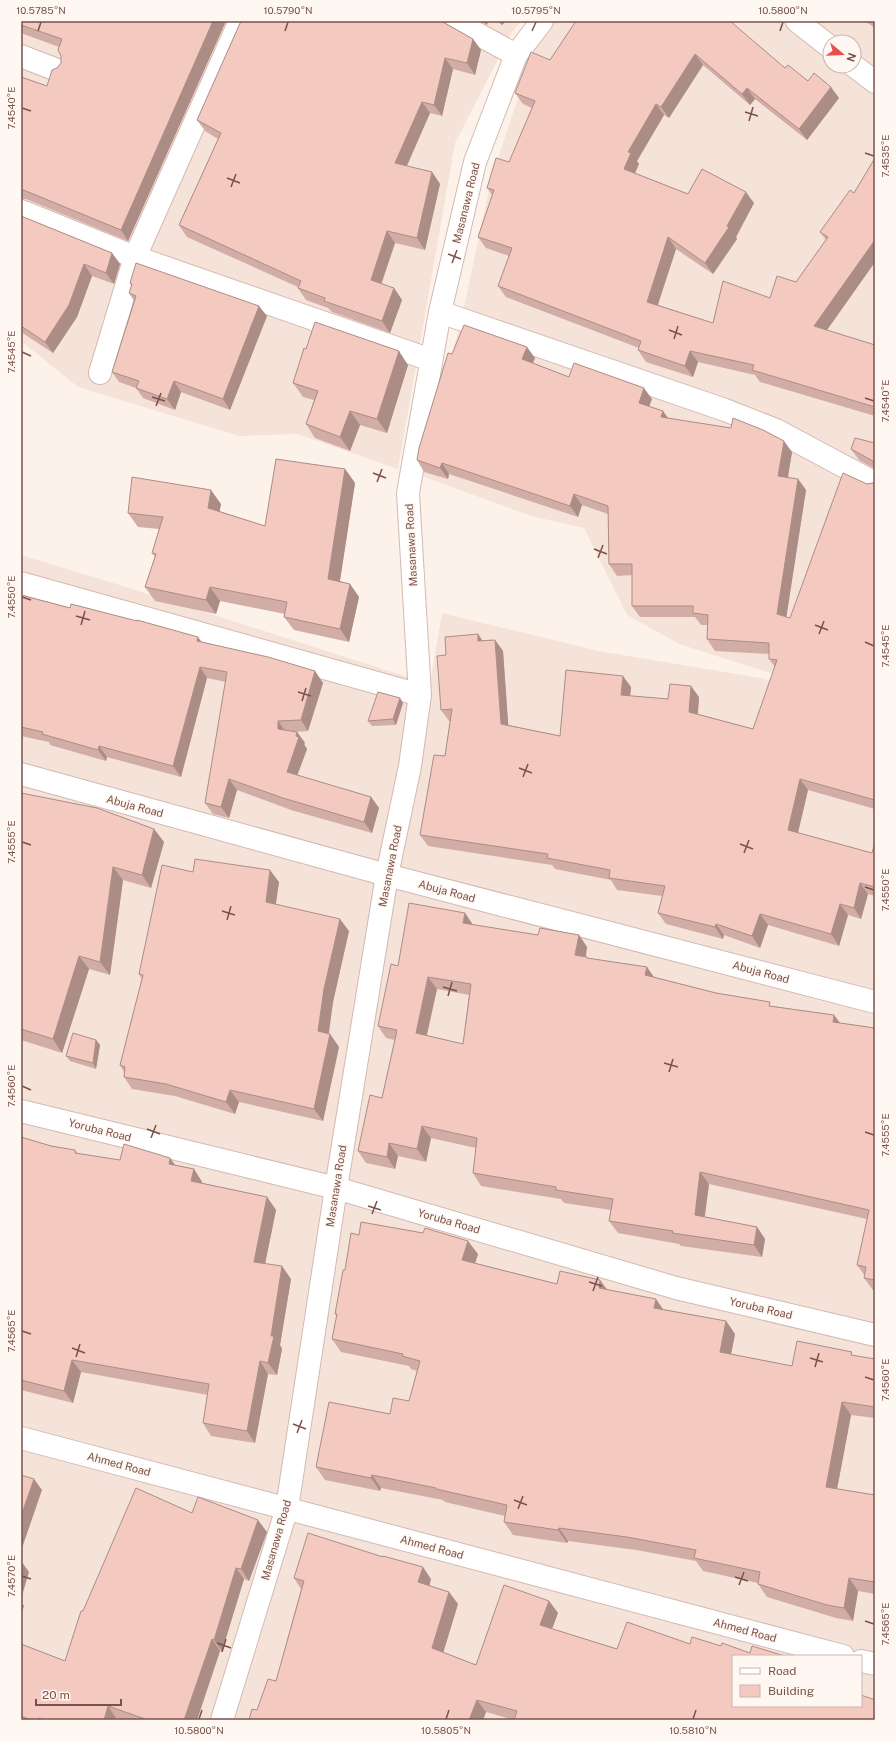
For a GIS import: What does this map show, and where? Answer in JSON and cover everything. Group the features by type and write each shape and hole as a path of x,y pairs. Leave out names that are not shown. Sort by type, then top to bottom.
{"street":[{"path":"100,373 135,257 240,21"},
{"path":"454,21 516,55"},
{"name":"Masanawa Road","path":"222,1720 288,1508 336,1188 387,875 410,766 420,695 408,494 440,312 475,162 516,55 542,21"},
{"path":"797,21 822,41"},
{"path":"21,56 56,70"},
{"path":"862,72 875,82"},
{"path":"21,210 135,257 431,360"},
{"path":"440,312 696,400 776,430 875,483"},
{"path":"21,583 420,695"},
{"name":"Abuja Road","path":"21,774 387,875 875,1002"},
{"name":"Yoruba Road","path":"21,1111 336,1188 676,1288 875,1335"},
{"name":"Ahmed Road","path":"21,1438 839,1655"},
{"path":"862,1661 875,1664"}],"shaded area":[{"path":"21,21 521,21 512,32 455,143 398,469 297,434 239,436 78,387 21,341"},
{"path":"551,21 875,21 875,706 679,644 627,615 584,528 531,516 413,473 438,403 460,326 492,176 538,38"},
{"path":"21,555 430,684 442,613 599,651 761,678 875,711 875,1720 21,1720"}],"building":[{"path":"21,21 213,21 121,230 21,189 21,77 47,86 52,70 57,68 61,63 61,56 58,50 62,39 21,25"},
{"path":"241,21 441,21 473,39 467,63 445,58 434,105 422,102 395,163 432,172 417,238 387,231 371,280 394,288 382,321 324,301 325,298 298,288 301,281 179,225 221,133 197,120"},
{"path":"576,21 730,21 785,68 788,65 808,81 814,73 831,87 799,129 747,88 742,94 695,54 661,107 656,104 628,152 631,153 624,169 688,194 702,169 746,192 727,226 729,227 705,263 668,237 647,302 713,323 723,281 770,298 777,276 796,282 828,237 820,232 850,190 854,193 875,158 875,240 814,326 875,345 875,407 752,370 754,365 690,351 685,366 638,350 641,341 498,286 512,248 478,237 494,190 487,188 496,158 509,162 535,101 515,93 531,52 550,60"},
{"path":"21,216 112,253 106,273 84,264 69,305 45,342 21,326"},
{"path":"136,263 259,306 223,399 174,381 167,399 136,388 139,381 112,372 136,296 129,293 132,284 130,283"},
{"path":"315,322 399,351 377,419 350,411 340,437 306,424 318,391 293,383 304,348 306,349"},
{"path":"464,325 527,347 522,359 569,377 574,363 644,388 639,403 663,411 661,417 731,428 733,418 763,430 784,441 778,476 798,479 777,614 790,618 843,473 867,484 875,481 875,800 800,779 788,830 872,853 875,842 875,887 860,883 854,908 840,904 831,934 760,914 752,936 716,924 715,927 658,913 665,886 609,878 610,870 547,858 548,854 420,835 434,755 445,756 452,709 441,710 437,656 446,655 445,637 478,634 478,641 495,640 501,724 560,736 566,670 623,676 621,695 668,699 670,684 691,686 689,712 753,729 777,660 769,659 769,643 707,639 708,615 693,613 693,606 632,606 632,564 609,564 608,506 574,494 570,506 442,463 440,468 417,460 419,448 448,353 452,354"},
{"path":"855,438 875,443 875,463 851,449"},
{"path":"276,459 345,469 328,579 350,584 340,629 284,617 287,602 210,587 206,600 145,587 156,554 152,553 163,517 128,513 132,477 211,490 208,508 265,526"},
{"path":"21,595 70,608 71,604 137,620 198,637 197,641 268,657 315,671 301,720 278,721 278,729 297,732 296,736 299,737 287,772 371,797 364,822 283,798 229,779 221,807 205,803 227,672 200,667 173,766 99,746 98,750 42,734 43,732 21,727"},
{"path":"378,692 400,698 393,719 368,721"},
{"path":"21,793 97,808 154,829 142,875 113,867 100,962 79,956 53,1039 21,1029"},
{"path":"195,859 270,870 266,902 340,919 324,989 318,1031 330,1034 314,1109 230,1090 226,1102 166,1084 124,1077 125,1067 120,1065 143,975 139,974 162,865 193,872"},
{"path":"409,903 465,913 463,923 538,935 540,928 579,935 575,955 647,967 645,975 716,993 770,1002 769,1006 834,1015 833,1022 875,1028 875,1280 864,1278 866,1267 857,1265 869,1210 700,1172 695,1215 757,1227 754,1245 672,1233 673,1231 609,1221 613,1199 556,1190 556,1187 473,1173 477,1138 422,1126 417,1149 389,1143 387,1157 358,1151 370,1095 382,1098 397,1030 378,1026 391,964 398,966","holes":["428,977 471,984 463,1044 416,1033"]},
{"path":"73,1033 96,1040 93,1063 66,1056"},
{"path":"21,1137 51,1146 75,1150 75,1153 120,1160 124,1144 170,1158 169,1164 194,1169 191,1181 267,1197 254,1262 282,1266 271,1336 274,1336 268,1363 260,1361 247,1431 203,1423 209,1384 72,1360 64,1391 21,1380"},
{"path":"361,1222 423,1233 425,1228 468,1241 462,1260 557,1284 560,1271 600,1280 599,1288 656,1299 654,1308 726,1321 720,1352 792,1366 797,1341 852,1352 851,1355 875,1359 875,1407 842,1402 826,1487 875,1495 875,1582 849,1578 844,1608 827,1605 758,1584 760,1572 694,1558 696,1550 627,1537 559,1528 558,1530 504,1522 507,1505 372,1475 371,1478 316,1467 329,1402 390,1414 393,1398 409,1401 420,1361 402,1356 403,1354 332,1339 337,1314 335,1314 343,1270 345,1270 351,1233 359,1235"},
{"path":"21,1475 34,1479 21,1516"},
{"path":"136,1488 192,1513 198,1497 258,1520 241,1569 236,1568 214,1640 212,1639 184,1720 148,1720 108,1706 104,1720 45,1720 39,1718 39,1720 31,1720 21,1716 21,1644 65,1661 81,1611 83,1611"},
{"path":"308,1533 383,1557 423,1567 418,1582 449,1592 432,1648 476,1665 504,1585 549,1601 540,1625 617,1649 627,1622 690,1644 692,1637 721,1646 722,1643 750,1653 752,1646 782,1655 732,1655 732,1707 862,1707 862,1695 875,1700 875,1720 514,1720 517,1711 477,1700 469,1720 249,1720 252,1709 257,1710 268,1679 276,1681 304,1581 294,1578"}]}
